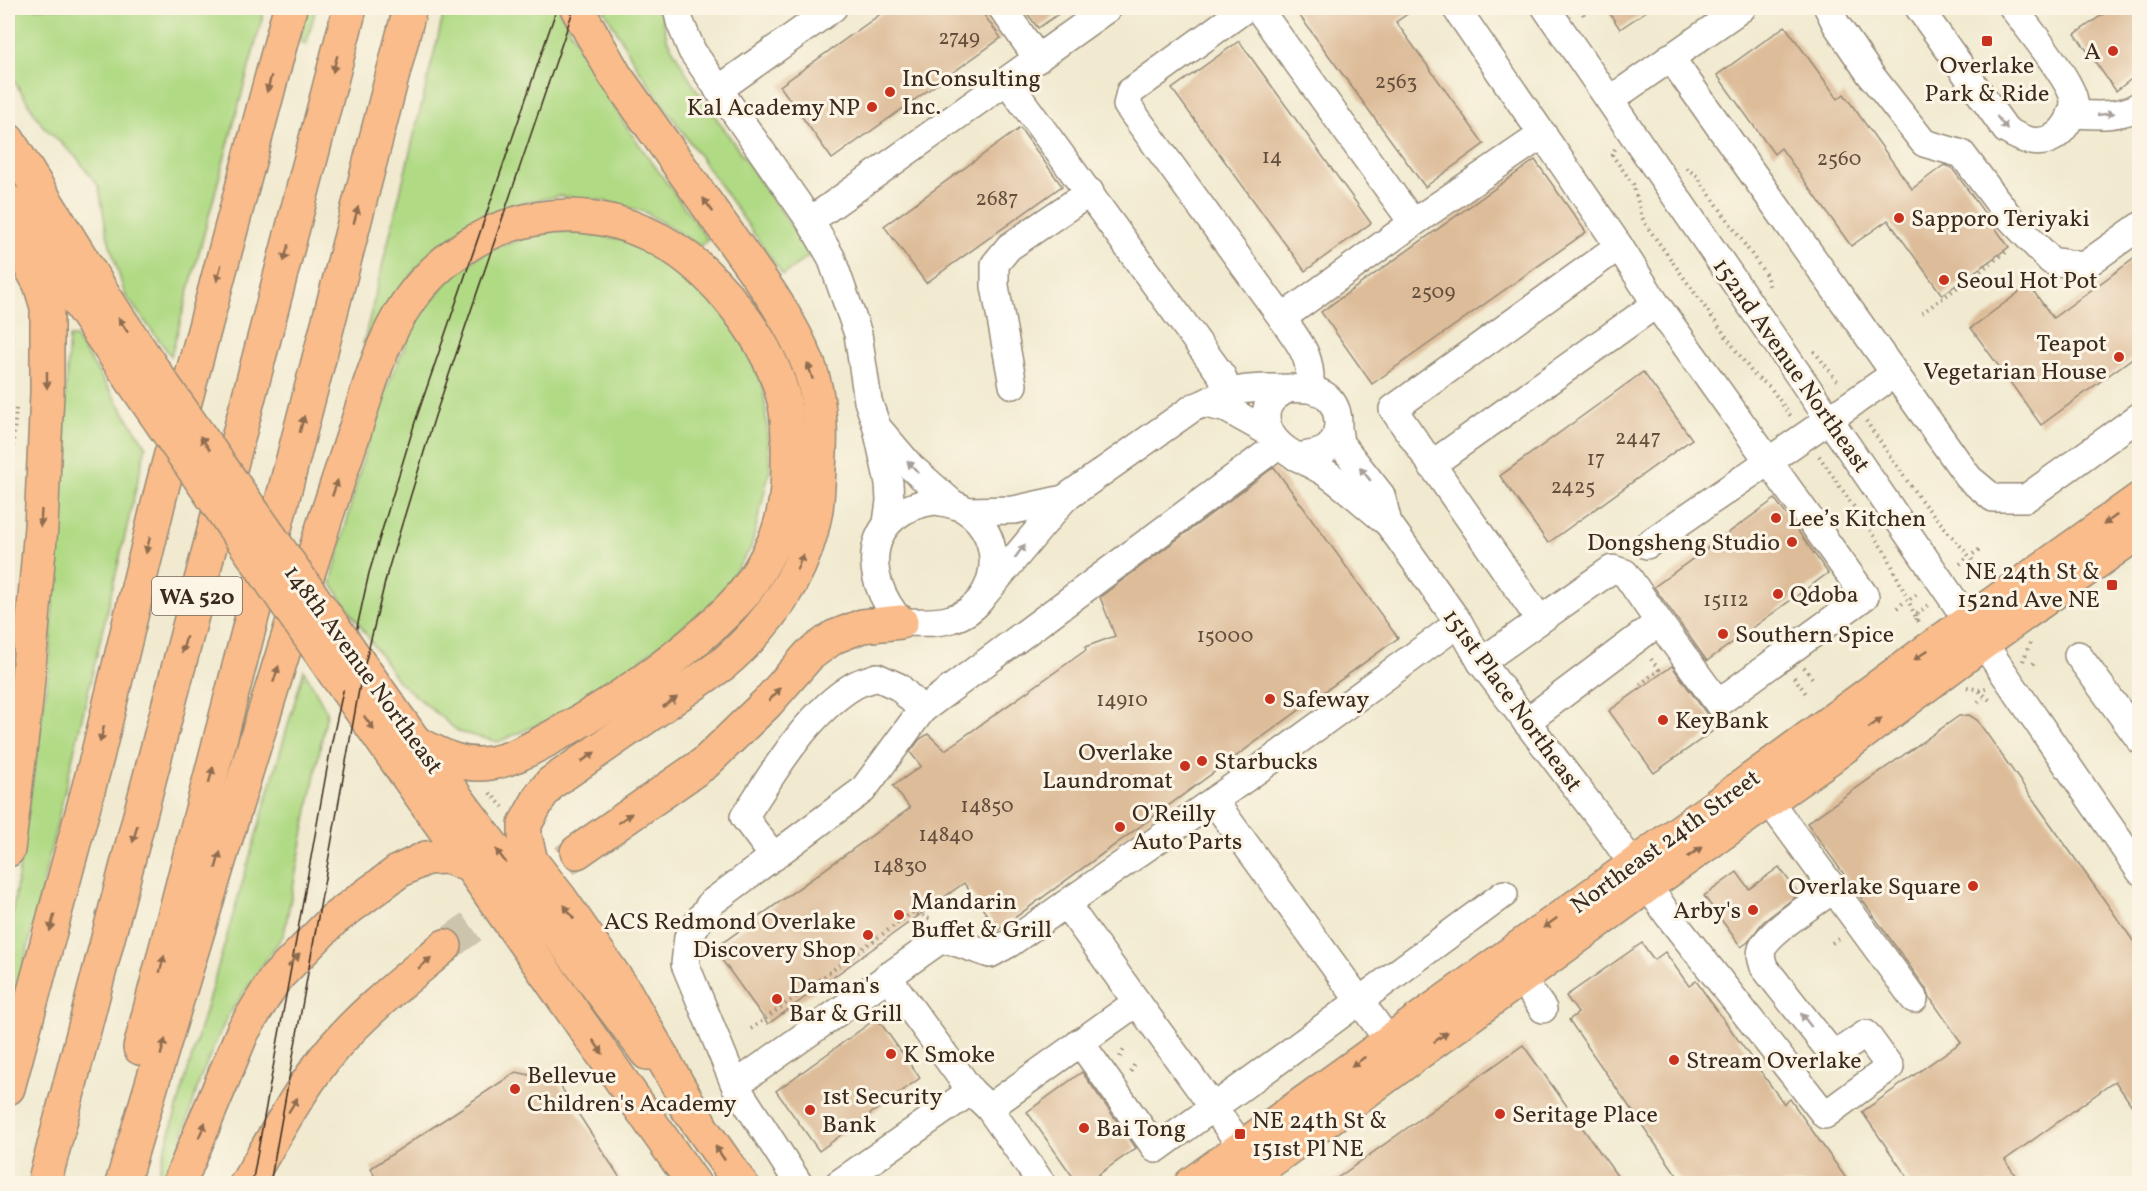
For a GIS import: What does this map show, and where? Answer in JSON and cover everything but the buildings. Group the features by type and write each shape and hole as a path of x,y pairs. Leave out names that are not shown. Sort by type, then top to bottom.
{"main road":[{"path":"8,1088 97,757 162,488 290,8"},
{"name":"WA 520","path":"44,1184 350,8"},
{"name":"WA 520","path":"105,1184 410,8"},
{"path":"577,8 615,75 770,293 790,326 809,366 821,423 815,515 804,552 791,581 771,614 741,648 707,676 551,783 541,795 525,824 525,836 531,861 560,898 624,990 699,1122"},
{"name":"148th Avenue Northeast","path":"8,140 114,311 150,386"},
{"name":"148th Avenue Northeast","path":"8,201 150,386 341,660 468,865 694,1184"},
{"path":"122,1184 234,806 327,513 375,370 404,308 420,286 456,252 490,232 514,223 575,215 620,224 658,239 690,260 715,284 751,330 777,378 785,408 788,489 776,538 758,573 739,599 710,628 616,699 567,729 507,759 491,763 470,764 450,759 415,742"},
{"path":"8,225 40,284 47,307 47,393 41,527 26,701 8,850"},
{"name":"Northeast 24th Street","path":"1239,1184 1391,1056 1640,875 1769,801 2139,499"},
{"name":"Northeast 24th Street","path":"1191,1184 1242,1147 1521,978 1722,801 1976,632 2139,531"},
{"path":"577,852 705,763 767,703 809,655 825,643 862,626 901,622"},
{"name":"148th Avenue Northeast","path":"341,660 415,742 699,1122 741,1184"},
{"path":"179,1184 243,1031 275,979 334,919 399,871 426,858 447,857 468,865"},
{"path":"246,1184 301,1093 332,1050 369,1010 445,946"}],"street":[{"path":"677,8 692,51 810,221 831,257 858,334 868,401 877,427 889,483 890,501 887,523"},
{"path":"718,90 833,8"},
{"path":"1002,8 1038,59"},
{"path":"810,221 1108,8"},
{"path":"1064,499 1014,510 960,507 935,501 917,503 901,511 887,523 877,540 873,558 876,578 891,610 901,622 933,622 952,619 970,610 1064,499 1177,417 1216,398 1262,388 1300,388 1328,397 1338,418 1338,429 1327,448 1318,453 1281,445 1266,422 1267,405 1273,398 1300,388 1311,377 1307,353 1127,105 1130,92 1246,8"},
{"path":"1258,8 1413,223"},
{"path":"1456,8 1619,246 1656,304 1865,596 1718,703 1625,573 1612,569 1481,662"},
{"name":"152nd Avenue Northeast","path":"1546,8 2139,871"},
{"path":"1610,100 1742,8"},
{"path":"1828,8 1836,24 1870,74 1924,143 1962,154 2010,218 2051,261 2084,266 2139,226"},
{"path":"1919,8 2006,130 2022,140 2038,142 2053,138 2065,128 2074,101 2070,89 2013,8"},
{"path":"1670,57 1969,478 1993,498 2026,498 2139,416"},
{"path":"1007,81 1222,376 1216,398"},
{"path":"2071,114 2104,115 2133,110 2139,105"},
{"path":"1282,318 1413,223 1543,134"},
{"path":"1013,386 994,286 995,264 1009,247 1090,192"},
{"path":"1540,620 1393,409 1619,246"},
{"path":"1431,465 1656,304"},
{"path":"1647,545 1894,374"},
{"name":"151st Place Northeast","path":"1216,398 1227,409 1329,475 1388,523 1459,623 1481,662 1685,938 1826,1115 1890,1067 1866,1034 1835,1052 1826,1046 1764,967 1761,957 1763,946 1778,930 1833,889"},
{"path":"877,427 911,467 981,524 991,541 994,560 992,579 983,596"},
{"name":"151st Place Northeast","path":"1338,429 1340,443 1381,495 1388,523"},
{"path":"799,1184 735,1085 685,964 688,937 711,903 863,790 922,710 1281,445"},
{"path":"1526,722 1659,622"},
{"path":"735,1085 937,942 949,940 990,954 1012,941 1214,801 1459,623"},
{"path":"2078,655 2139,740"},
{"path":"774,857 744,817 795,742 825,709 857,684 877,677 899,687 922,710"},
{"path":"1214,801 1360,1001 1391,1056"},
{"path":"1769,801 1914,999"},
{"path":"1080,1042 1156,1149 1504,894"},
{"path":"1066,904 1242,1147"},
{"path":"887,976 1042,1184"},
{"path":"1521,978 1543,1009"},
{"path":"838,1184 1080,1042 1137,1002"}],"path":[{"path":"1627,124 1612,155 1633,184 1641,217 1753,374 1770,387 1887,555 1922,630"},
{"path":"1678,164 1697,176 1766,275 1772,294"},
{"path":"1922,314 2001,255"},
{"path":"1813,349 1919,498 1992,581"},
{"path":"8,506 17,399"},
{"path":"1973,554 1980,549"},
{"path":"1960,564 1966,559"},
{"path":"1970,576 1983,572"},
{"path":"1910,598 1917,594"},
{"path":"1897,608 1903,603"},
{"path":"1916,620 1918,613 1926,606"},
{"path":"1640,689 1638,686 1659,670 1654,663"},
{"path":"1789,669 1808,695"},
{"path":"751,1029 913,912 933,920"}],"green space":[{"path":"8,8 265,8 171,356 125,295 107,234 99,187 77,158 42,125 8,71"},
{"path":"306,8 316,8 306,45 300,41"},
{"path":"445,8 558,8 623,122 708,240 700,246 645,212 604,201 559,196 514,205 473,220 416,269 363,345"},
{"path":"603,8 660,8 667,39 694,86 811,254 783,275 639,70"},
{"path":"555,230 621,239 672,262 708,295 744,340 764,390 770,469 751,548 716,600 622,675 553,718 498,742 459,732 398,681 331,583 374,416 416,321 447,281 487,250"},
{"path":"8,299 13,307 8,377"},
{"path":"69,337 75,337 146,446 8,1032 8,943 49,668"},
{"path":"304,670 327,712 284,934 227,1017 200,1079 169,1183 155,1184"}],"tunnel":[{"path":"445,946 577,852"}],"tram line":[{"path":"252,1184 332,741 369,573 415,422 557,8"},
{"path":"270,1184 360,684 388,570 435,416 574,8"}],"place":[{"name":"Overlake Park & Ride","path":"1987,41"},
{"name":"A","path":"2113,51"},
{"name":"InConsulting Inc.","path":"890,92"},
{"name":"Kal Academy NP","path":"872,107"},
{"name":"Sapporo Teriyaki","path":"1899,218"},
{"name":"Seoul Hot Pot","path":"1944,280"},
{"name":"Teapot Vegetarian House","path":"2119,357"},
{"name":"Lee’s Kitchen","path":"1776,518"},
{"name":"Dongsheng Studio","path":"1792,542"},
{"name":"NE 24th St & 152nd Ave NE","path":"2112,585"},
{"name":"Qdoba","path":"1778,594"},
{"name":"Southern Spice","path":"1723,634"},
{"name":"Safeway","path":"1270,699"},
{"name":"KeyBank","path":"1663,720"},
{"name":"Starbucks","path":"1202,761"},
{"name":"Overlake Laundromat","path":"1185,766"},
{"name":"O'Reilly Auto Parts","path":"1120,827"},
{"name":"Overlake Square","path":"1973,886"},
{"name":"Arby's","path":"1753,910"},
{"name":"Mandarin Buffet & Grill","path":"899,915"},
{"name":"ACS Redmond Overlake Discovery Shop","path":"868,935"},
{"name":"Daman's Bar & Grill","path":"777,999"},
{"name":"K Smoke","path":"891,1054"},
{"name":"Stream Overlake","path":"1674,1060"},
{"name":"Bellevue Children's Academy","path":"515,1089"},
{"name":"1st Security Bank","path":"810,1110"},
{"name":"Seritage Place","path":"1500,1114"},
{"name":"Bai Tong","path":"1084,1128"},
{"name":"NE 24th St & 151st Pl NE","path":"1240,1134"}]}
